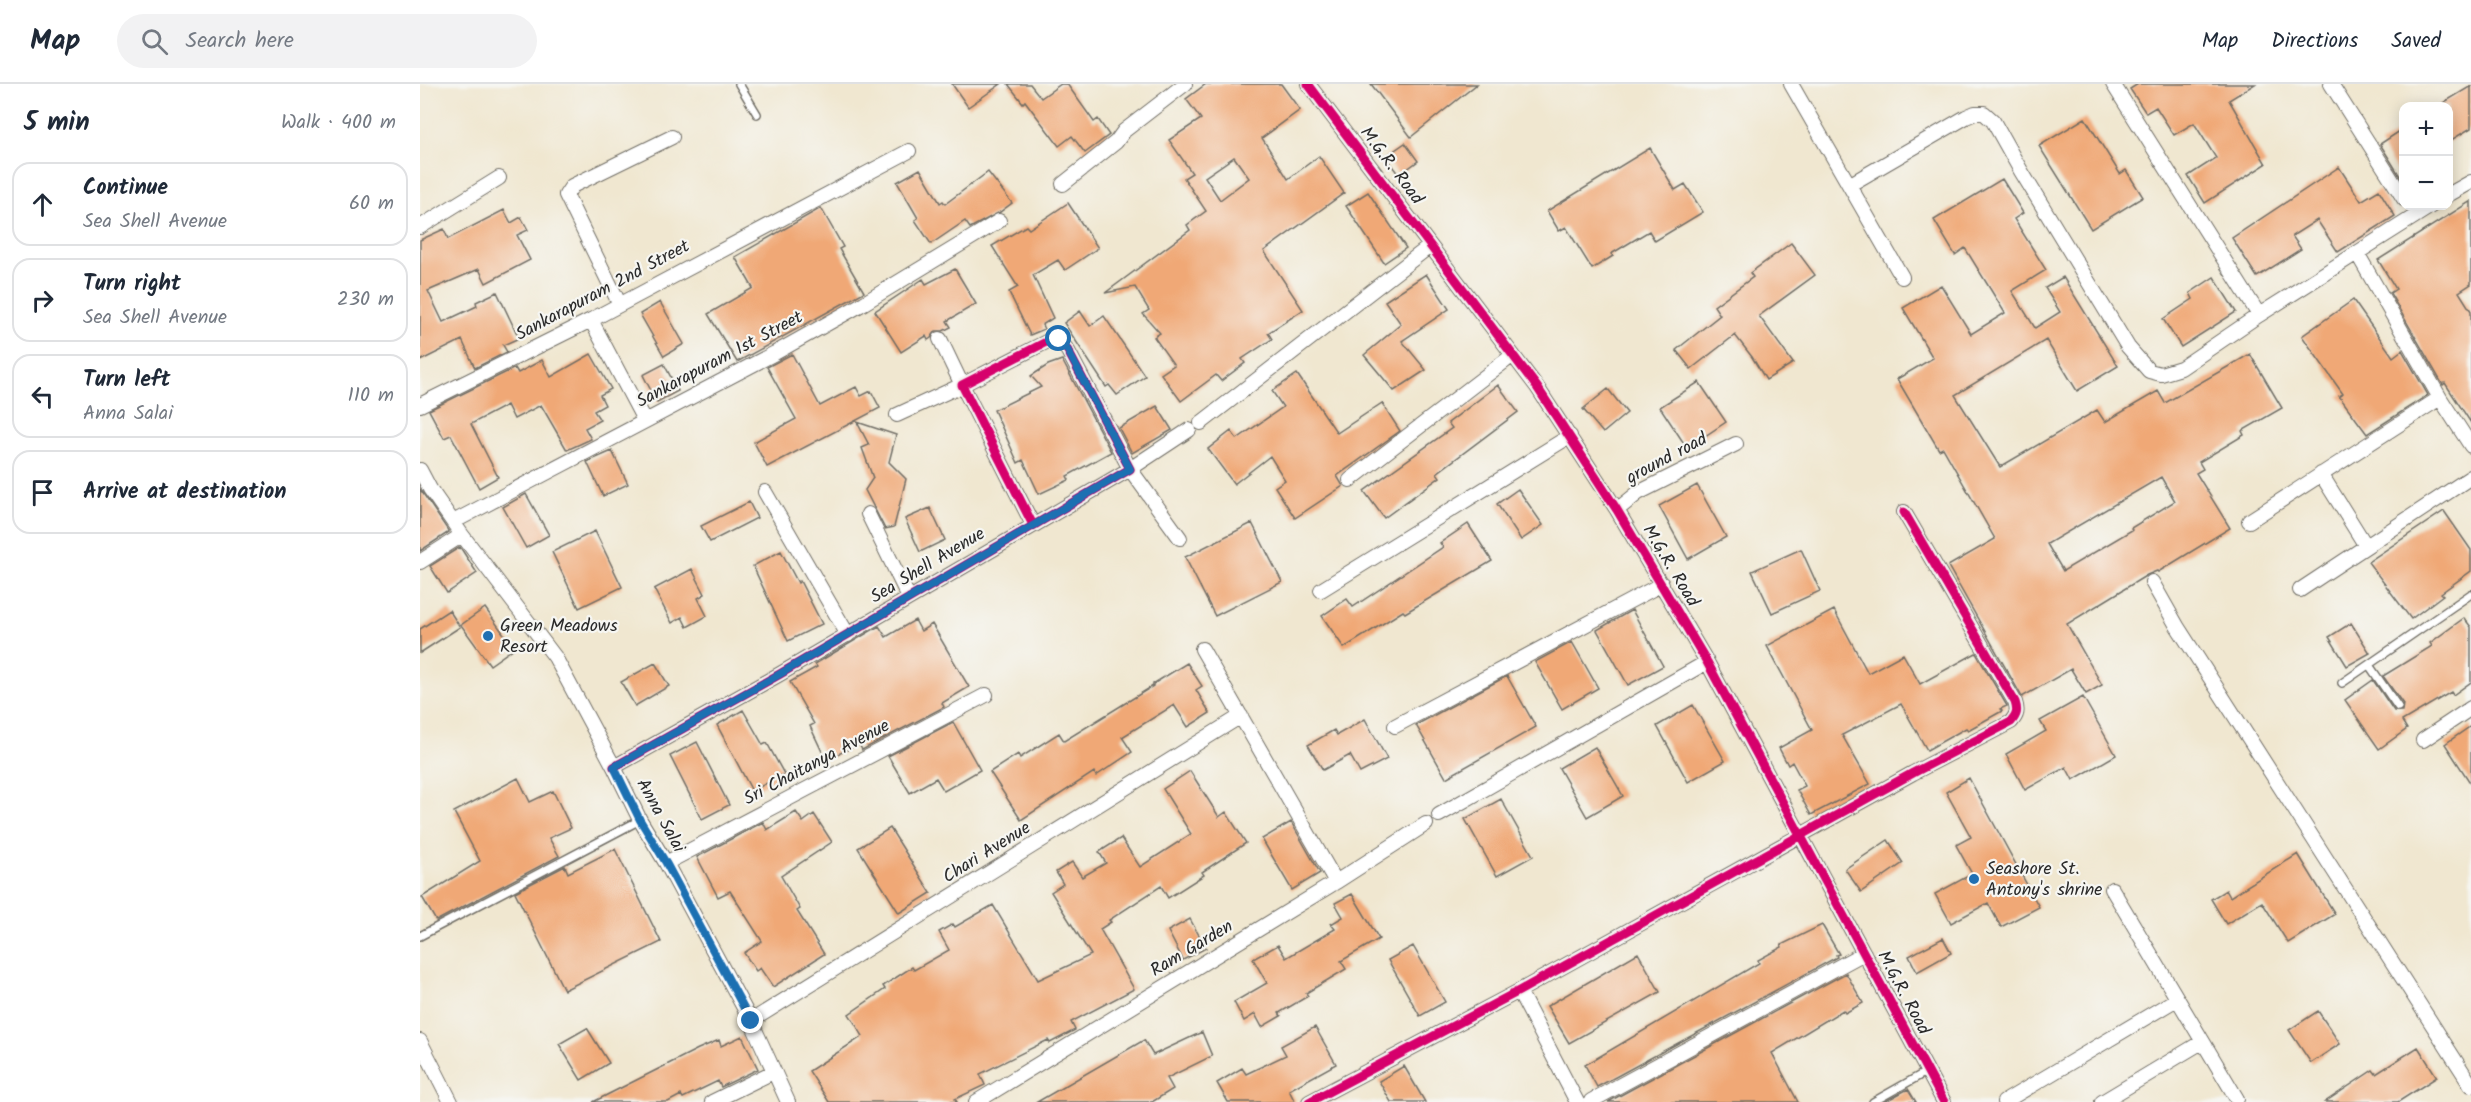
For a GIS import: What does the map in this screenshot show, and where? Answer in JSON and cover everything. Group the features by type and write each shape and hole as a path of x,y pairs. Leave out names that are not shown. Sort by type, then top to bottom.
{"street":[{"path":"1063,184 1116,142 1124,131 1185,84"},
{"name":"M.G.R. Road","path":"1308,84 1513,355 1570,436 1617,510 1707,662 1944,1102"},
{"path":"1791,84 1902,277"},
{"path":"2113,84 2259,315"},
{"path":"2331,84 2399,193"},
{"path":"1849,185 1966,117 1975,113 1984,113 1993,121 2128,347 2149,371 2161,374 2181,368 2357,253 2410,211"},
{"path":"619,303 566,195 572,186 672,137"},
{"name":"Sankarapuram 2nd Street","path":"420,405 591,320 619,303 909,151"},
{"path":"420,227 499,178"},
{"path":"2453,192 2471,182"},
{"name":"Sankarapuram 1st Street","path":"453,522 785,348 999,221"},
{"name":"Sea Shell Avenue","path":"614,767 848,635 1130,469 1195,427 1430,246"},
{"path":"2357,253 2440,398 2471,446"},
{"path":"591,320 644,420"},
{"path":"940,339 1033,525"},
{"path":"897,415 1048,341 1059,339 1068,351 1130,469 1180,538"},
{"path":"1350,480 1513,355"},
{"path":"2249,521 2440,398"},
{"path":"1321,590 1570,436"},
{"name":"ground road","path":"1617,510 1638,493 1736,444"},
{"name":"Anna Salai","path":"420,470 462,535 555,657 640,820 666,863 751,1021 788,1102"},
{"path":"2321,474 2366,546"},
{"path":"2300,590 2471,477"},
{"path":"765,492 848,635"},
{"path":"1309,1102 1391,1056 1519,991 2011,722 2018,710 2016,702 1904,512"},
{"path":"868,514 909,598"},
{"path":"420,562 462,535"},
{"path":"2152,582 2177,626 2471,1085"},
{"path":"1395,726 1662,584"},
{"path":"1203,649 1335,882"},
{"path":"1438,815 1707,662"},
{"name":"Sri Chaitanya Avenue","path":"666,863 986,695"},
{"path":"2423,740 2471,708"},
{"name":"Chari Avenue","path":"751,1021 1241,716"},
{"name":"Ram Garden","path":"976,1102 1426,824"},
{"path":"2112,889 2237,1099"},
{"path":"1591,1101 1864,953"},
{"path":"1519,991 1577,1102"},
{"path":"2004,1102 2177,999"},
{"path":"420,1041 451,1102"},
{"path":"2102,1102 2202,1042"},
{"path":"712,1102 773,1072"}],"lane":[{"path":"739,84 757,114"},
{"path":"2343,683 2471,594"},
{"path":"2369,664 2398,707"},
{"path":"420,936 640,820"},
{"path":"1872,1102 1926,1072"}],"building":[{"path":"952,84 1001,84 968,107"},
{"path":"1008,84 1030,84 1041,98 1061,84 1067,84 1094,122 1098,119 1109,135 1085,153 1072,136 1059,146 1025,101 1023,103"},
{"path":"1206,84 1281,84 1300,110 1262,138 1288,179 1319,156 1344,193 1264,251 1303,310 1268,333 1272,339 1242,359 1245,363 1221,381 1216,375 1181,401 1161,374 1174,365 1154,337 1160,333 1143,314 1149,310 1135,287 1105,293 1190,230 1187,225 1206,211 1184,178 1192,173 1169,140 1201,119 1186,99","holes":["1234,157 1249,178 1220,200 1205,177"]},
{"path":"1371,84 1477,84 1411,137"},
{"path":"2138,84 2255,84 2229,100 2266,164 2205,203 2188,176 2216,158 2194,123 2174,135 2156,107 2146,113 2130,89"},
{"path":"2471,86 2471,128 2453,139 2453,102 2445,102"},
{"path":"2085,118 2120,174 2126,170 2143,197 2091,229 2039,146"},
{"path":"2399,132 2399,175 2380,144"},
{"path":"1405,143 1418,161 1399,175 1385,157"},
{"path":"1650,148 1675,190 1685,184 1703,212 1655,241 1649,231 1611,254 1613,256 1592,269 1566,227 1559,231 1547,211"},
{"path":"2339,167 2361,201 2379,190 2395,216 2338,252 2317,220 2292,236 2301,249 2257,277 2232,238"},
{"path":"920,169 940,203 943,201 945,204 988,172 1012,203 970,228 965,221 931,244 915,220 918,218 897,182"},
{"path":"2002,179 2023,213 2014,219 2046,270 2012,291 2035,328 2060,312 2045,288 2063,277 2118,366 2077,391 2046,340 1955,395 2000,467 2097,410 2105,422 2158,391 2165,403 2250,354 2282,408 2242,431 2244,435 2199,462 2203,469 2196,473 2230,528 2067,624 2102,685 2086,694 2071,669 2022,697 1948,566 1995,539 1943,448 1939,450 1897,379 1933,358 1903,308 1941,285 1971,334 2005,313 1965,248 1955,255 1934,220","holes":["2161,477 2175,501 2131,528 2132,530 2063,571 2047,544"]},
{"path":"1368,192 1406,248 1384,263 1346,206"},
{"path":"2471,201 2471,284 2459,292 2471,311 2471,423 2445,383 2443,385 2390,293 2396,289 2378,260"},
{"path":"1068,203 1098,248 1065,270 1058,260 1033,275 1053,318 1042,325 1044,329 1030,335 1009,292 1018,287 992,246 1026,226 1029,229"},
{"path":"821,208 843,247 839,249 864,292 737,362 708,314 753,288 735,257"},
{"path":"504,210 511,223 521,217 528,230 517,235 530,260 486,283 479,269 428,291 443,322 477,306 476,302 497,292 519,338 503,345 507,352 475,368 462,340 420,361 420,240 444,229 448,239"},
{"path":"1791,243 1815,275 1759,316 1793,363 1766,380 1735,335 1691,369 1676,350 1720,315 1714,306 1753,277 1750,273"},
{"path":"955,269 976,304 947,321 951,327 943,331 936,331 928,340 926,336 901,352 875,311 923,279 926,284"},
{"path":"1426,274 1449,309 1402,341 1426,370 1394,391 1364,355 1401,324 1385,301"},
{"path":"2214,277 2236,312 2181,347 2163,319 2193,299 2190,293"},
{"path":"2353,300 2393,357 2402,350 2428,395 2367,434 2339,396 2343,394 2302,336"},
{"path":"660,302 684,344 664,356 640,314"},
{"path":"1080,311 1090,326 1104,316 1145,376 1117,395 1109,385 1106,387 1064,323"},
{"path":"591,354 611,389 600,395 605,405 594,411 600,420 585,428 591,439 567,450 541,405 514,419 507,405 471,424 498,477 479,488 451,435 444,438 429,410 515,368 518,373 542,360 551,377"},
{"path":"792,354 820,406 856,387 861,396 871,391 880,408 767,467 754,442 796,419 767,367"},
{"path":"1062,360 1111,452 1067,476 1069,480 1039,494 1023,460 1018,463 994,410 1041,387 1031,376 1048,365"},
{"path":"664,364 678,391 657,402 643,375"},
{"path":"1297,374 1337,433 1382,403 1400,431 1337,476 1343,486 1295,518 1275,487 1285,480 1270,456 1234,484 1208,449 1231,431 1237,439 1283,407 1272,391"},
{"path":"1699,382 1726,422 1687,448 1660,407"},
{"path":"1498,385 1518,412 1437,473 1440,477 1384,518 1364,491 1452,428 1448,423"},
{"path":"1608,389 1627,413 1603,433 1583,409"},
{"path":"1157,406 1172,430 1132,453 1119,428"},
{"path":"857,422 896,435 889,462 906,479 894,527 885,529 865,490 873,478 862,448 869,445"},
{"path":"612,451 628,484 603,496 587,462"},
{"path":"1697,485 1726,537 1688,559 1659,506"},
{"path":"420,489 449,532 420,551"},
{"path":"1518,489 1543,525 1521,540 1497,504"},
{"path":"526,494 549,535 526,548 503,507"},
{"path":"749,502 757,518 710,542 701,526"},
{"path":"930,508 945,540 920,552 905,519"},
{"path":"2444,511 2471,550 2471,571 2411,619 2368,562"},
{"path":"1252,523 1282,582 1215,616 1185,557"},
{"path":"1468,524 1492,561 1405,613 1403,611 1344,648 1322,616 1347,599 1353,607 1443,547 1440,543"},
{"path":"595,531 622,587 579,608 552,552"},
{"path":"460,547 477,573 447,593 430,566"},
{"path":"1801,549 1820,591 1772,613 1752,571"},
{"path":"781,551 798,583 800,581 822,624 788,641 753,566"},
{"path":"692,569 705,594 698,598 707,616 687,627 682,617 672,623 654,589"},
{"name":"Green Meadows Resort","path":"485,608 514,648 490,665 461,625"},
{"path":"449,610 460,627 420,653 420,629"},
{"path":"1632,610 1663,666 1628,685 1597,630"},
{"path":"1834,610 1868,673 1903,654 1920,684 1976,653 2007,706 1968,730 1966,728 1927,750 1901,704 1842,735 1870,784 1811,815 1797,790 1805,786 1792,762 1788,765 1779,748 1812,730 1767,646"},
{"path":"2464,618 2471,627 2471,682 2453,695 2451,692 2402,721 2407,729 2379,749 2345,700 2373,680 2394,711 2402,711 2403,704 2383,676 2432,646 2430,643"},
{"path":"915,620 921,631 932,624 969,687 942,703 944,707 862,750 859,744 826,760 810,726 814,724 790,682 817,667 815,664 879,626 886,637"},
{"path":"2351,623 2370,653 2347,666 2329,637"},
{"path":"1572,642 1598,688 1562,709 1535,662"},
{"path":"655,663 669,686 635,706 621,682"},
{"path":"1187,663 1202,686 1196,690 1210,713 1188,727 1174,705 1122,737 1132,752 1096,776 1094,772 1021,820 990,772 1018,754 1020,758 1059,733 1064,741"},
{"path":"1507,676 1536,727 1446,778 1416,725"},
{"path":"2083,697 2116,755 2073,780 2066,767 2025,790 2006,754 2046,731 2040,721"},
{"path":"1693,705 1725,761 1688,782 1657,726"},
{"path":"743,710 763,745 767,743 784,774 752,791 717,725"},
{"path":"1365,719 1387,759 1360,773 1350,755 1323,770 1308,745 1334,730 1337,735"},
{"path":"953,722 980,770 944,791 936,778 910,793 888,756"},
{"path":"2471,726 2471,784 2445,744"},
{"path":"697,742 729,805 702,819 670,756"},
{"path":"1595,747 1623,796 1587,817 1559,768"},
{"path":"1190,771 1219,817 1226,812 1246,843 1202,872 1204,875 1168,898 1161,886 1109,920 1111,922 1100,929 1134,989 1071,1022 1075,1030 1050,1043 1048,1040 980,1074 985,1085 955,1099 957,1102 829,1102 809,1071 863,1036 849,1014 885,989 883,986 912,967 914,970 949,950 939,932 953,924 955,927 993,905 1038,980 1091,955 1051,892 1063,884 1056,872 1072,862 1082,877 1106,863 1099,852 1121,838 1140,867 1191,834 1163,789"},
{"path":"518,778 530,802 553,791 571,828 549,838 559,856 436,921 422,897 480,861 454,812"},
{"path":"1969,778 2039,907 2001,927 1988,903 1951,923 1935,894 1972,874 1956,845 1971,837 1946,792"},
{"path":"1501,799 1533,856 1497,876 1465,819"},
{"path":"796,812 803,822 814,814 832,842 781,876 800,909 797,911 824,954 773,987 760,968 756,971 744,953 762,941 730,891 718,897 697,857 763,822 767,830"},
{"path":"1291,822 1320,873 1292,890 1262,839"},
{"path":"890,828 931,893 899,913 858,848"},
{"path":"1888,840 1903,863 1861,892 1845,869"},
{"path":"615,849 661,942 564,990 515,892 565,866 568,873"},
{"path":"2298,854 2335,914 2288,943 2262,902 2226,924 2211,899 2226,890 2230,897"},
{"path":"1352,894 1379,939 1341,961 1346,969 1306,993 1308,996 1279,1013 1281,1016 1262,1027 1255,1014 1244,1021 1234,1002 1267,983 1253,959 1278,945 1286,958 1335,929 1331,924 1343,917 1335,903"},
{"path":"1190,919 1206,948 1183,960 1168,931"},
{"path":"1822,925 1839,954 1836,955 1837,957 1597,1087 1585,1065 1759,963 1758,960 1782,947 1781,945"},
{"path":"1943,938 1951,953 1917,972 1909,956"},
{"path":"1413,946 1445,1002 1420,1016 1388,960"},
{"path":"1638,953 1660,992 1569,1043 1547,1006"},
{"path":"1846,973 1863,1003 1845,1013 1843,1010 1772,1053 1798,1102 1608,1102"},
{"path":"2318,1011 2340,1044 2311,1063 2289,1030"},
{"path":"1315,1027 1336,1064 1289,1090 1295,1102 1228,1102 1217,1083 1242,1068 1246,1074 1286,1055 1281,1046"},
{"path":"587,1028 609,1063 581,1080 559,1044"},
{"path":"1202,1032 1212,1056 1167,1078 1173,1089 1152,1102 1037,1102 1144,1040 1153,1055"},
{"path":"742,1036 758,1069 721,1087 718,1081 683,1098 681,1095 668,1102 593,1102 698,1049 719,1040 721,1046"},
{"path":"2418,1047 2437,1077 2398,1102 2325,1102 2373,1070 2376,1074"},
{"path":"1404,1066 1425,1102 1391,1102 1379,1081"},
{"path":"1908,1089 1916,1102 1884,1102"}],"cycle path":[{"path":"1308,84 1537,387 1617,510 1707,662 1944,1102"},
{"path":"614,767 780,674 1130,469 1068,351 1059,339 1048,341 962,385 1033,525"},
{"path":"1309,1102 1519,991 1913,773 2011,722 2016,713 2015,702 1904,512"}],"place":[{"name":"Green Meadows Resort","path":"488,636"},
{"name":"Seashore St. Antony's shrine","path":"1974,879"}],"route":[{"path":"751,1021 666,863 640,820 614,767 858,629 958,568 1130,469 1068,351 1059,339"}]}
